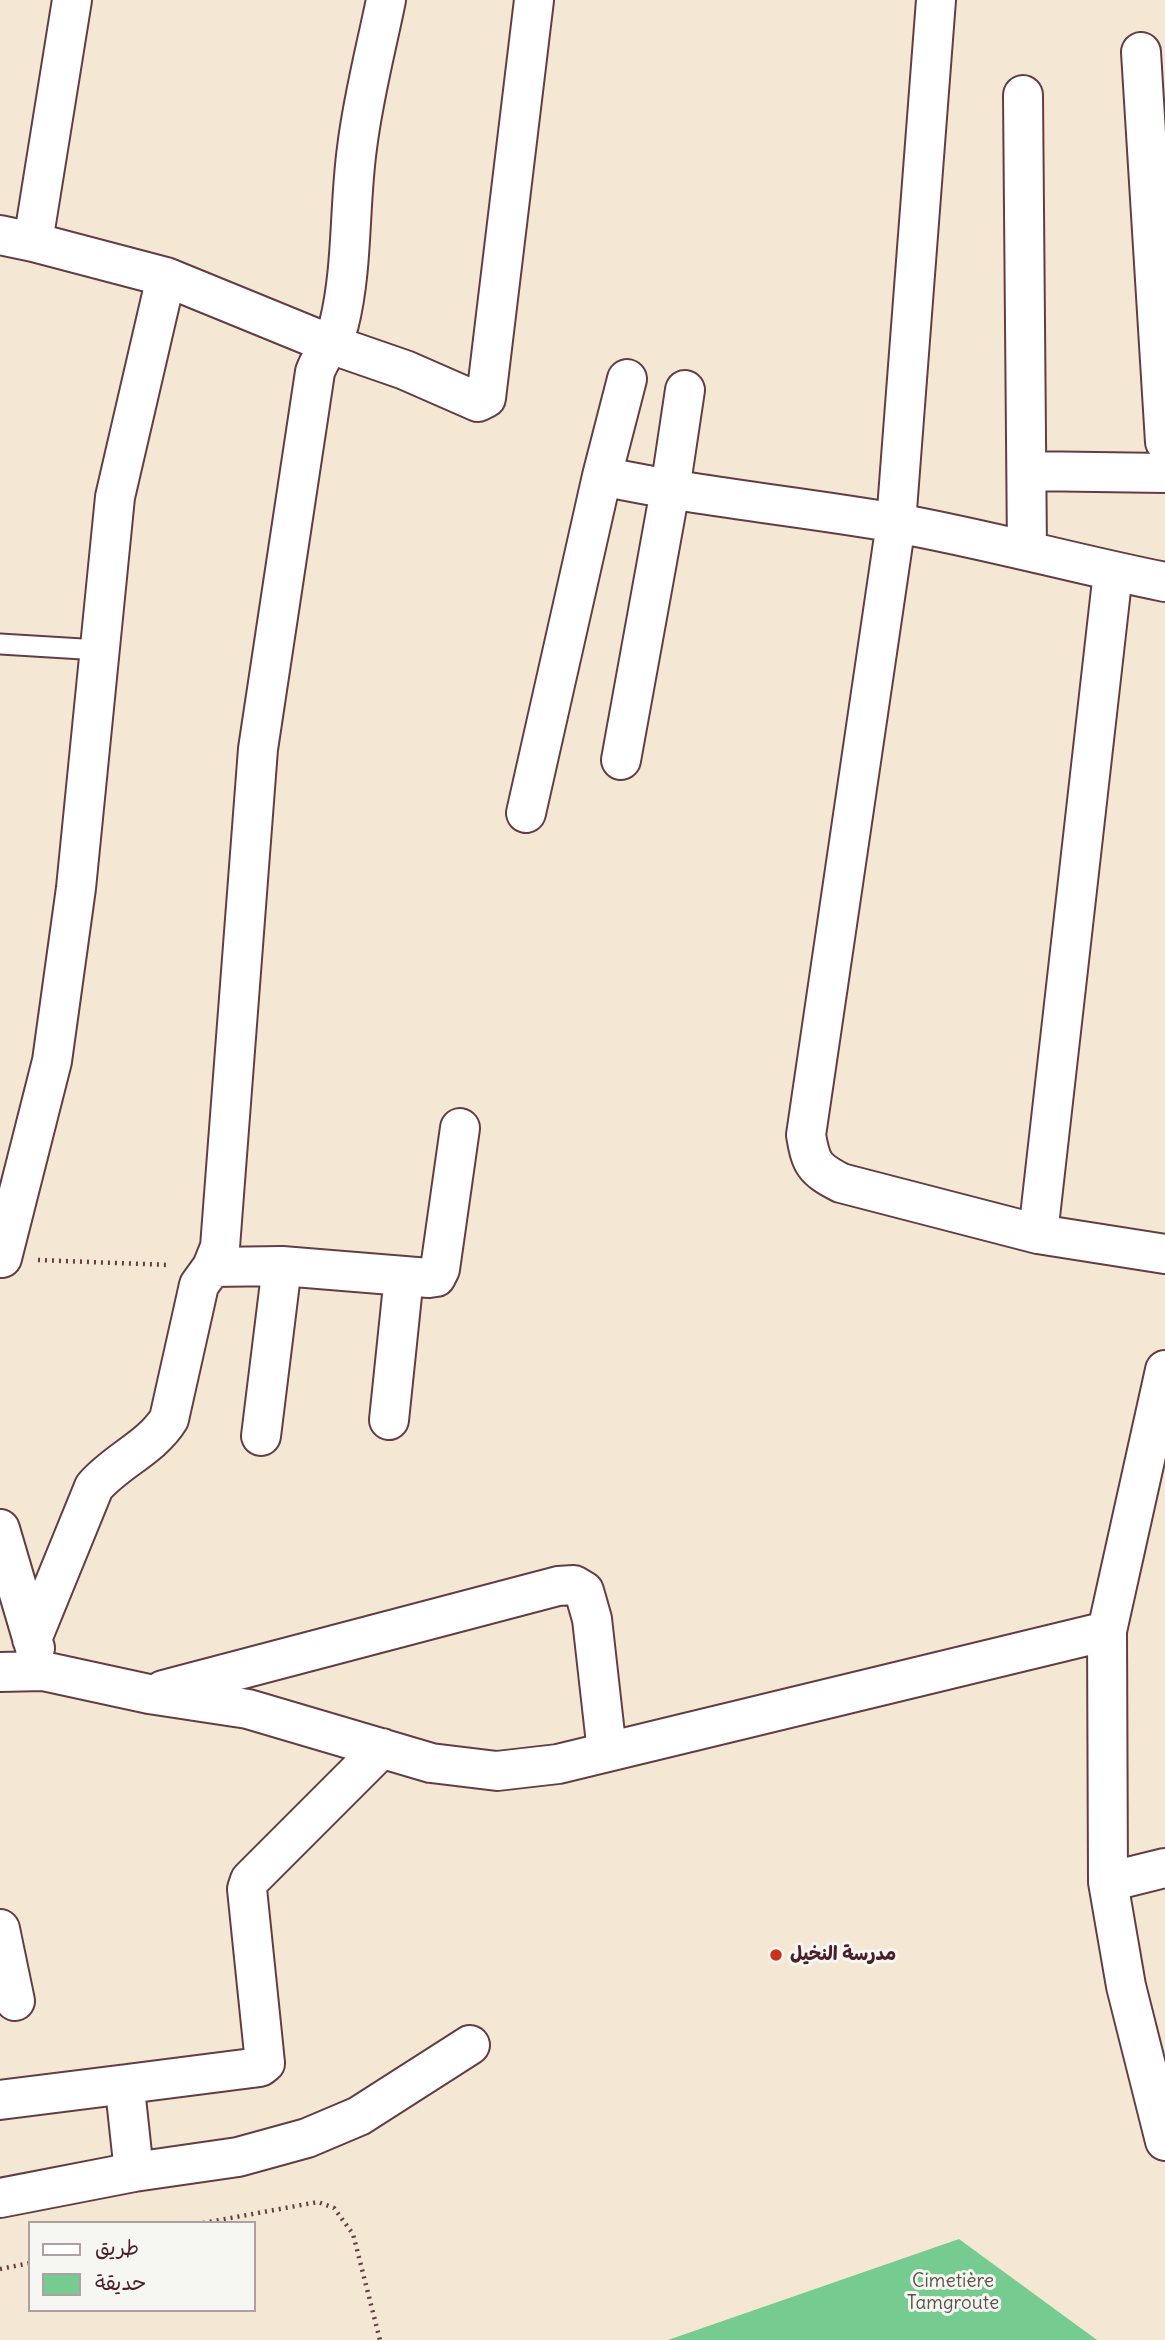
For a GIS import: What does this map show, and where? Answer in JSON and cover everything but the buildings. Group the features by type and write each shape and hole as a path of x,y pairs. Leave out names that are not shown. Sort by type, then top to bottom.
{"street":[{"path":"72,0 16,238 166,277 330,344 405,370 478,402 486,398 534,0"},
{"path":"38,1655 94,1487 103,1476 160,1432 169,1419 193,1305 199,1285 212,1266 220,1247 258,749 315,372 339,323 357,147 386,0"},
{"path":"936,0 896,523 806,1135 809,1155 821,1173 841,1183 1038,1234 1165,1254"},
{"path":"1141,52 1165,442"},
{"path":"1023,95 1027,551"},
{"path":"1,1262 52,1061 76,888 115,496 166,277"},
{"path":"526,813 602,476 627,379"},
{"path":"621,760 670,490 685,390"},
{"path":"1027,471 1165,473"},
{"path":"602,476 670,490 896,523 1054,555 1113,572 1165,582"},
{"path":"1038,1234 1113,572"},
{"path":"212,1266 282,1266 429,1278 436,1276 440,1269 460,1128"},
{"path":"261,1436 282,1266"},
{"path":"389,1420 404,1276"},
{"path":"1165,1370 1107,1631 1108,1882 1126,1986 1154,2049 1165,2141"},
{"path":"0,1529 38,1655"},
{"path":"149,1694 558,1586 575,1585 584,1591 592,1619 607,1752"},
{"path":"0,1672 38,1655 149,1694 248,1709 431,1763 497,1771 558,1764 1107,1631"},
{"path":"0,2100 260,2067 265,2063 247,1889 250,1880 382,1748"},
{"path":"1108,1882 1165,1868"},
{"path":"0,1929 15,2001"},
{"path":"0,2198 134,2172 238,2157 307,2138 359,2116 470,2045"},
{"path":"127,2084 125,2089 134,2172"}],"lane":[{"path":"0,644 99,650"}],"path":[{"path":"1,1262 212,1266"},
{"path":"214,2221 318,2202 334,2207 354,2234 380,2340"},
{"path":"0,2269 28,2263"}],"green space":[{"name":"Cimetière Tamgroute","path":"959,2239 1097,2340 668,2340"}],"place":[{"name":"مدرسة النخيل","path":"776,1955"}]}
